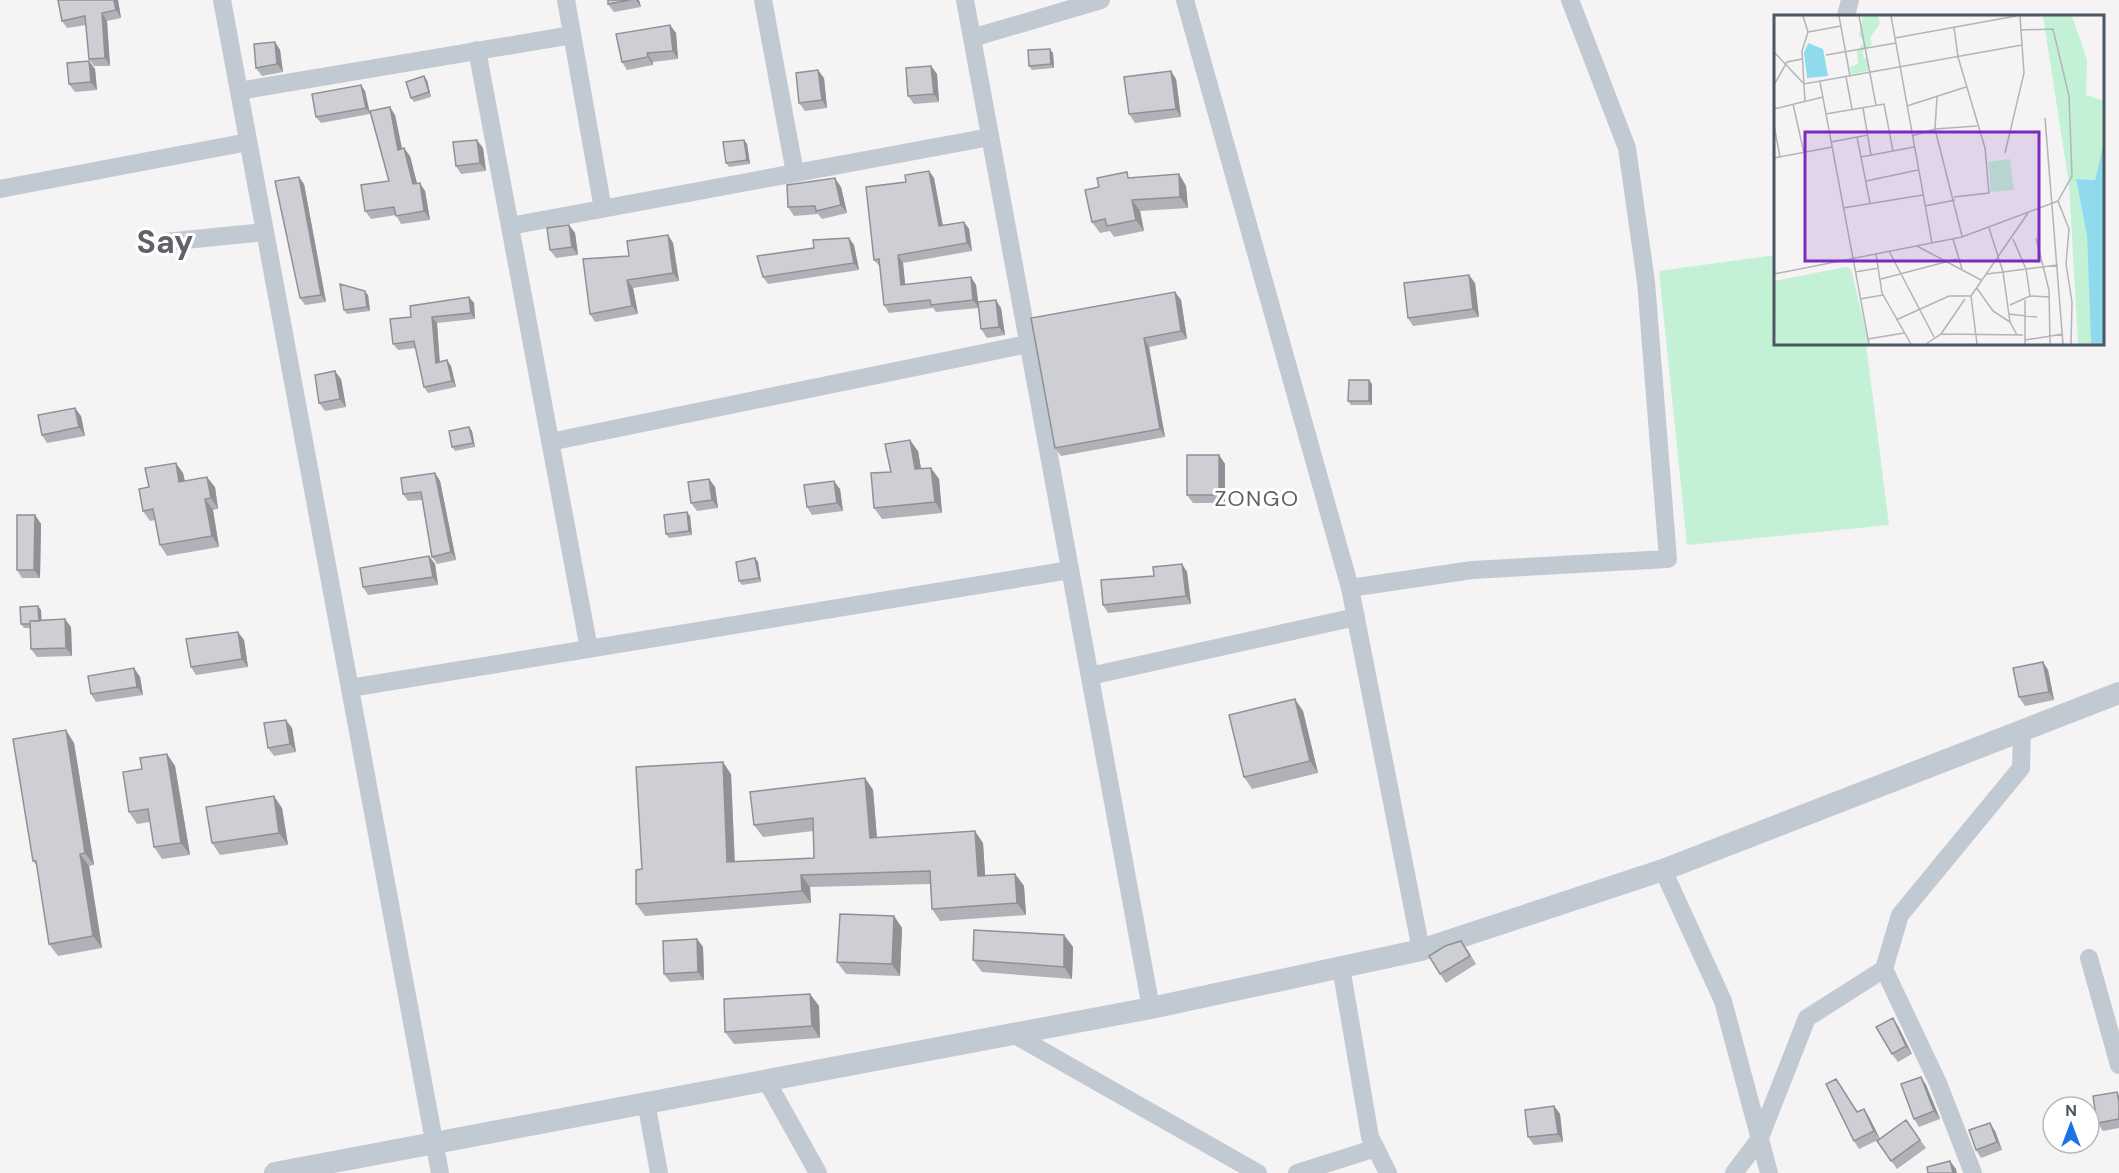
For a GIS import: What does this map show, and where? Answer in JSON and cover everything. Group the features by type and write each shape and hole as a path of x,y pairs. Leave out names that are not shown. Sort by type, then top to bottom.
{"street":[{"path":"222,0 440,1173"},
{"path":"566,0 603,209"},
{"path":"763,0 795,173"},
{"path":"965,0 1151,1008"},
{"path":"972,38 1101,0"},
{"path":"1185,0 1350,588 1421,950"},
{"path":"1350,588 1472,570 1668,558 1646,282 1627,148 1570,0"},
{"path":"1846,15 1850,0"},
{"path":"239,91 572,34"},
{"path":"477,50 589,649"},
{"path":"510,226 990,137"},
{"path":"0,189 248,142"},
{"path":"165,242 265,232"},
{"path":"550,442 1028,344"},
{"path":"350,688 1070,570"},
{"path":"1089,676 1356,617"},
{"path":"275,1173 434,1141 1151,1008 1421,950 1663,870 2119,693"},
{"path":"1734,1173 1759,1140 1807,1018 1884,969 1900,915 2021,768 2022,730"},
{"path":"1663,870 1723,1001 1769,1173"},
{"path":"2089,957 2119,1065"},
{"path":"1341,967 1370,1137 1388,1173"},
{"path":"1884,969 1938,1083 1973,1173"},
{"path":"1013,1034 1258,1173"},
{"path":"766,1080 818,1173"},
{"path":"646,1102 659,1173"},
{"path":"1297,1173 1376,1148"}],"green space":[{"path":"1774,255 1774,345 1866,345 1889,525 1687,545 1659,271"}],"building":[{"path":"58,0 114,0 116,10 102,13 105,58 89,59 85,16 62,21"},
{"path":"608,0 630,0 608,4"},
{"path":"670,25 673,51 647,53 648,57 622,62 616,34"},
{"path":"275,42 277,64 256,68 254,44"},
{"path":"1050,49 1051,64 1029,66 1028,50"},
{"path":"89,61 91,82 69,84 67,63"},
{"path":"931,66 934,94 908,96 906,68"},
{"path":"818,70 822,100 799,103 796,73"},
{"path":"1171,71 1176,109 1129,114 1124,77"},
{"path":"424,76 429,92 411,98 406,82"},
{"path":"361,85 366,108 316,117 312,94"},
{"path":"390,107 398,150 404,148 413,184 420,183 424,211 396,216 394,207 365,211 361,185 389,181 370,111"},
{"path":"477,140 480,163 456,166 453,142"},
{"path":"744,140 747,160 726,163 723,142"},
{"path":"929,171 939,226 964,222 967,243 898,255 901,285 971,277 973,300 931,305 930,300 884,305 879,259 874,260 866,187 906,182 905,175"},
{"path":"1127,172 1128,178 1179,174 1180,197 1132,200 1136,220 1107,226 1105,219 1092,222 1085,190 1099,187 1097,178"},
{"path":"299,177 321,295 300,298 275,181"},
{"path":"835,178 841,205 816,211 815,206 788,207 787,185"},
{"path":"569,225 572,247 550,250 547,228"},
{"path":"668,235 673,273 627,280 632,306 590,314 583,259 629,256 627,241"},
{"path":"849,238 854,263 763,277 757,256 814,248 813,240"},
{"path":"1469,275 1473,309 1408,318 1404,283"},
{"path":"340,284 365,291 367,307 344,310"},
{"path":"1175,292 1181,331 1144,338 1160,429 1055,448 1031,318"},
{"path":"469,297 471,313 432,317 436,363 447,360 452,381 424,387 414,341 393,344 390,319 411,317 410,306"},
{"path":"996,300 999,327 981,329 978,302"},
{"path":"335,371 340,399 319,403 315,375"},
{"path":"1349,380 1369,380 1369,401 1348,401"},
{"path":"75,408 79,427 42,435 38,415"},
{"path":"469,427 473,443 452,447 449,431"},
{"path":"910,440 915,469 931,468 935,502 874,508 871,473 891,472 885,444"},
{"path":"1187,455 1219,455 1219,495 1187,495"},
{"path":"176,463 179,482 207,477 211,498 205,499 212,536 160,545 153,509 143,511 139,489 149,487 145,468"},
{"path":"435,473 451,552 432,557 421,492 403,494 401,478"},
{"path":"709,479 712,500 691,503 688,482"},
{"path":"834,481 837,503 807,507 804,485"},
{"path":"687,512 689,531 666,534 664,515"},
{"path":"17,515 35,515 34,570 17,570"},
{"path":"429,556 433,577 363,587 360,568"},
{"path":"755,558 759,578 739,581 736,562"},
{"path":"1182,564 1186,596 1103,605 1101,580 1154,576 1153,567"},
{"path":"38,606 39,621 21,624 20,607"},
{"path":"65,619 66,648 31,649 30,621"},
{"path":"238,632 242,659 191,667 186,639"},
{"path":"2043,662 2049,692 2019,697 2013,668"},
{"path":"134,668 137,687 91,694 88,676"},
{"path":"1295,699 1310,761 1244,777 1229,715"},
{"path":"286,720 290,744 268,748 264,723"},
{"path":"66,730 85,853 80,854 93,936 49,944 13,739"},
{"path":"167,754 181,843 154,847 148,809 129,812 123,772 142,769 140,758"},
{"path":"723,762 727,862 814,858 813,818 754,825 750,792 865,778 870,838 975,831 978,876 1015,874 1017,903 932,909 930,871 801,875 802,891 636,904 636,870 642,869 636,767"},
{"path":"274,796 279,833 212,843 206,807"},
{"path":"840,914 894,916 892,964 837,962"},
{"path":"974,930 1064,935 1064,967 973,960"},
{"path":"697,939 698,972 664,974 663,941"},
{"path":"1461,941 1470,956 1440,974 1429,956 1445,946"},
{"path":"810,994 812,1026 725,1032 724,999"},
{"path":"1893,1018 1906,1046 1892,1054 1876,1027"},
{"path":"1921,1077 1934,1111 1914,1119 1901,1084"},
{"path":"1836,1079 1857,1112 1864,1109 1874,1131 1854,1141 1826,1084"},
{"path":"2117,1092 2119,1119 2101,1122 2101,1095 2099,1095"},
{"path":"1554,1106 1558,1134 1528,1137 1525,1110"},
{"path":"1906,1120 1920,1140 1891,1161 1877,1141"},
{"path":"1990,1123 1997,1142 1976,1150 1969,1130"},
{"path":"1950,1161 1953,1173 1928,1173 1927,1167"}],"district":[{"name":"Say","path":"165,242"},
{"name":"ZONGO","path":"1257,498"}]}
